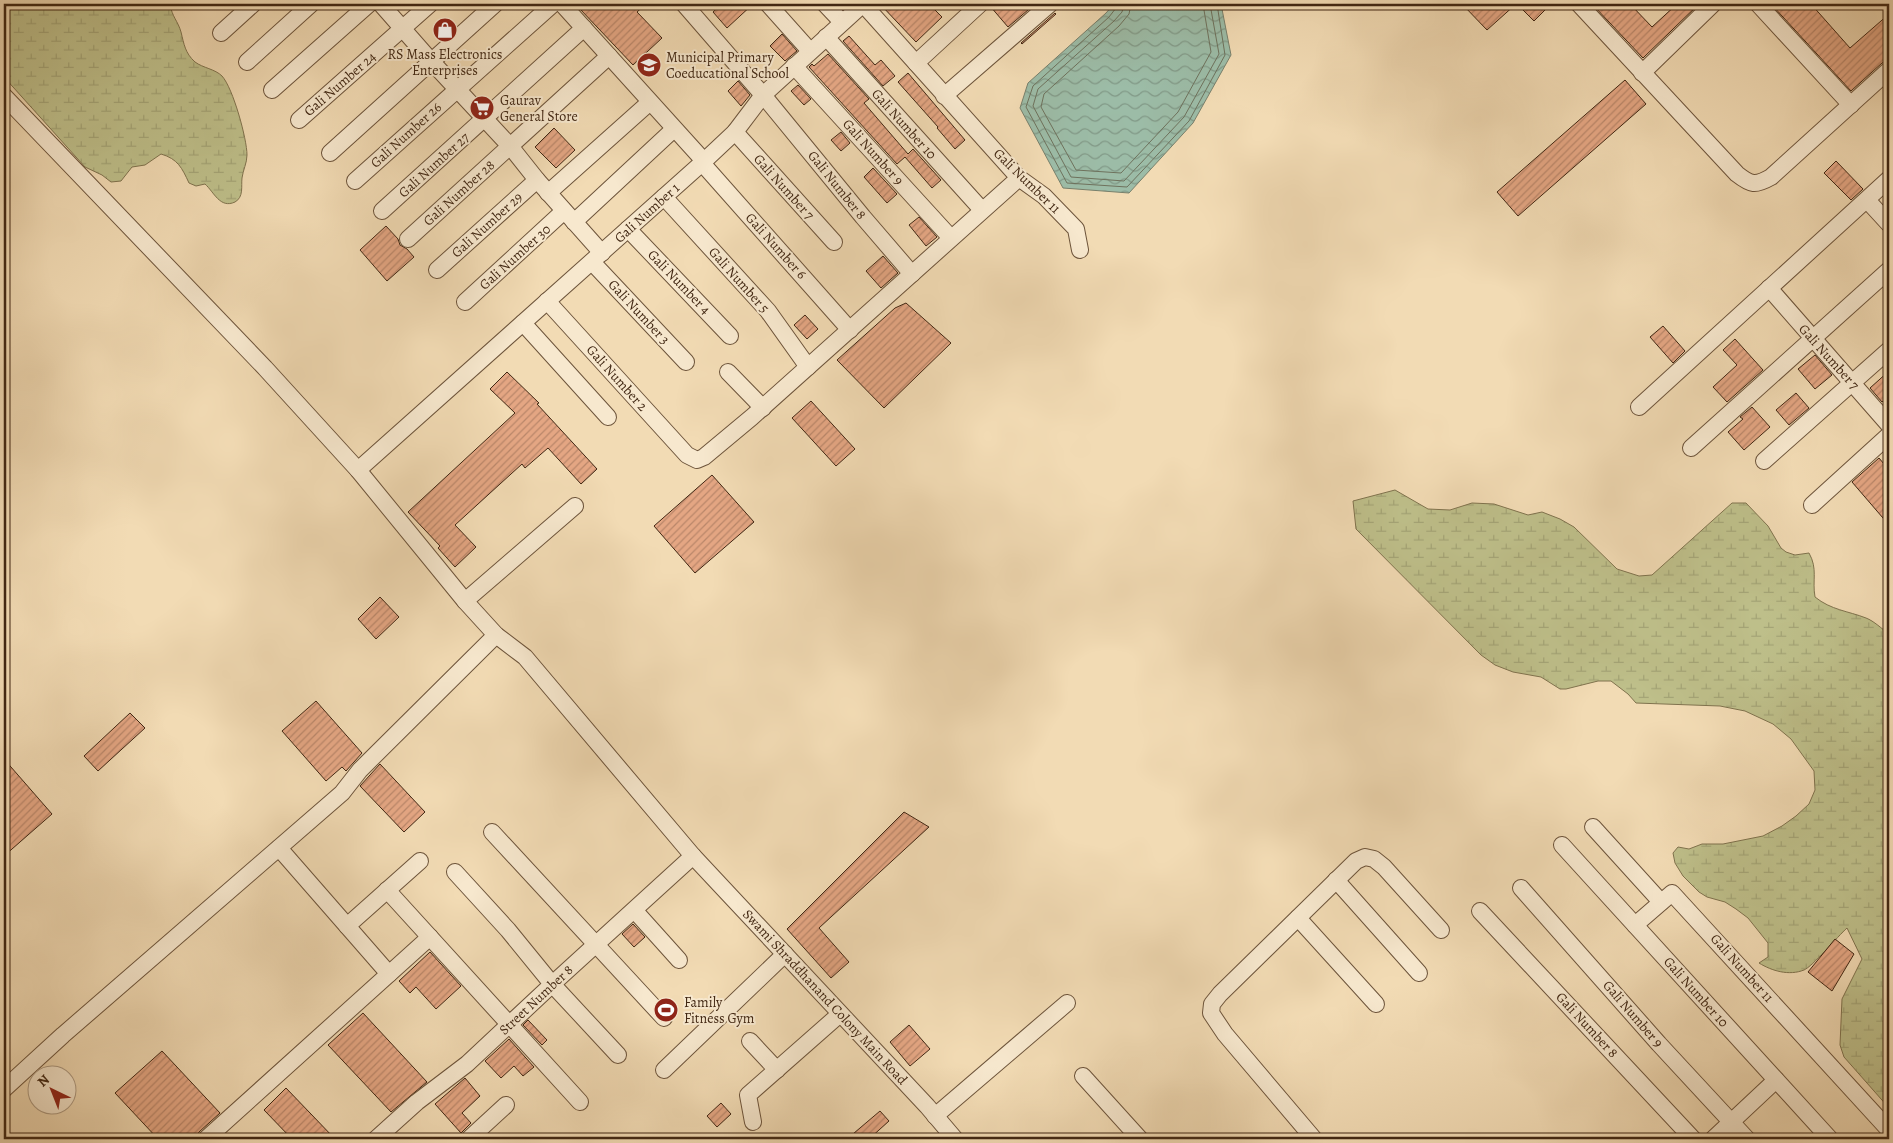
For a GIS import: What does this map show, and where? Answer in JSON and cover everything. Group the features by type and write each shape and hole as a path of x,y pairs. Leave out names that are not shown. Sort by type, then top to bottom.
{"street":[{"path":"225,29 253,4"},
{"path":"247,62 311,4"},
{"path":"272,90 369,4"},
{"name":"Gali Number 3","path":"381,4 510,146 569,217 597,258 686,362"},
{"path":"403,28 430,4"},
{"path":"330,153 494,4"},
{"path":"458,89 553,4"},
{"name":"Gali Number 6","path":"562,4 850,330"},
{"name":"Gali Number 8","path":"684,4 763,95 912,274"},
{"path":"768,4 810,52"},
{"path":"825,4 842,22"},
{"name":"Gali Number 1","path":"358,470 703,162 735,132 763,95 863,4"},
{"name":"Gali Number 11","path":"863,4 1020,178 1044,196 1076,229 1080,250"},
{"path":"916,63 980,4"},
{"path":"944,96 1050,4"},
{"path":"1579,4 1737,174 1748,182 1758,184 1771,177 1889,70"},
{"path":"1642,73 1713,4"},
{"path":"1758,4 1851,105"},
{"name":"Gali Number 24","path":"299,120 403,28"},
{"path":"485,119 584,28"},
{"name":"Gali Number 10","path":"826,37 982,210"},
{"path":"510,146 609,56"},
{"name":"Gali Number 9","path":"794,66 952,238"},
{"name":"Gali Number 26","path":"356,181 458,89"},
{"name":"Swami Shraddhanand Colony Main Road","path":"4,96 265,368 358,470 465,601 496,635 525,657 693,856 935,1116 949,1137"},
{"path":"548,193 650,102"},
{"name":"Gali Number 27","path":"382,211 485,119"},
{"path":"569,217 674,129"},
{"name":"Gali Number 7","path":"735,132 834,242"},
{"name":"Gali Number 28","path":"408,239 510,146"},
{"path":"728,372 763,408 1020,178"},
{"path":"1639,407 1889,179"},
{"name":"Gali Number 29","path":"437,270 537,180"},
{"name":"Gali Number 5","path":"664,197 768,311 808,367"},
{"path":"1867,200 1889,224"},
{"name":"Gali Number 30","path":"465,302 569,217"},
{"name":"Gali Number 4","path":"628,229 730,336"},
{"path":"1691,448 1889,270"},
{"name":"Gali Number 7","path":"1769,288 1889,425"},
{"name":"Gali Number 2","path":"547,302 687,455 697,460 704,457 763,408"},
{"path":"522,323 608,417"},
{"path":"1764,461 1853,384 1889,350"},
{"path":"1812,505 1889,434"},
{"path":"465,601 575,506"},
{"path":"4,1089 71,1028 342,793 360,770 496,635"},
{"path":"1593,827 1661,902 1635,926"},
{"path":"492,832 664,1018"},
{"name":"Gali Number 10","path":"1562,845 1830,1139"},
{"path":"279,848 389,974"},
{"name":"Street Number 8","path":"376,1139 417,1102 467,1064 693,856"},
{"path":"1314,1139 1225,1034 1211,1013 1212,1004 1336,880 1356,861 1365,857 1374,859 1384,867 1441,930"},
{"path":"347,926 420,861"},
{"path":"455,872 508,930 552,984 618,1056"},
{"path":"1336,880 1418,973"},
{"name":"Gali Number 9","path":"1521,888 1747,1139"},
{"path":"387,890 580,1102"},
{"name":"Gali Number 11","path":"1661,902 1672,893 1889,1130"},
{"path":"635,910 680,960"},
{"name":"Gali Number 8","path":"1480,911 1693,1139"},
{"path":"1298,918 1376,1004"},
{"path":"206,1139 430,937"},
{"path":"664,1070 785,954"},
{"path":"935,1116 1067,1003"},
{"path":"753,1122 748,1095 840,1014"},
{"path":"750,1041 776,1070"},
{"path":"1083,1076 1140,1139"},
{"path":"1712,1139 1776,1080"},
{"path":"470,1139 506,1105"}],"green space":[{"path":"4,4 170,4 189,55 198,64 222,76 235,102 242,126 247,155 242,178 242,191 238,200 230,204 225,203 218,199 205,184 196,186 189,183 179,165 161,154 145,165 132,167 121,181 111,182 102,175 85,167 4,77"},
{"path":"1395,490 1428,509 1450,510 1472,503 1494,504 1528,515 1542,512 1574,527 1617,569 1639,576 1652,575 1732,503 1746,503 1768,526 1781,548 1786,552 1795,555 1809,553 1814,569 1815,597 1833,608 1869,619 1889,634 1889,1108 1844,1057 1840,1045 1842,999 1862,959 1847,928 1808,968 1798,972 1787,973 1769,968 1759,963 1768,957 1768,943 1748,918 1725,902 1707,897 1699,892 1683,876 1675,863 1673,853 1678,847 1689,849 1702,844 1723,844 1763,836 1782,826 1809,804 1815,790 1814,771 1791,739 1773,724 1745,711 1720,706 1636,703 1611,681 1598,681 1560,689 1541,677 1513,672 1495,665 1481,655 1356,529 1353,501"}],"water":[{"path":"1114,4 1221,4 1231,55 1193,123 1129,193 1063,188 1020,108 1028,83"}],"building":[{"path":"587,4 646,4 637,12 662,38 633,65 580,9"},
{"path":"722,4 753,4 727,28 713,12"},
{"path":"880,4 929,4 942,17 916,42"},
{"path":"990,4 1035,4 1008,27"},
{"path":"1462,4 1516,4 1487,30"},
{"path":"1517,4 1551,4 1534,21"},
{"path":"1592,4 1630,4 1652,27 1677,4 1699,4 1643,58"},
{"path":"1771,4 1811,4 1850,48 1889,14 1889,59 1851,91"},
{"path":"1055,13 1056,14 1021,43"},
{"path":"782,34 797,51 785,61 770,46"},
{"path":"849,36 875,65 881,60 895,76 883,86 843,41"},
{"path":"828,54 869,99 864,103 908,154 913,149 941,180 932,188 905,157 897,164 809,67 812,64 814,66"},
{"path":"908,73 965,140 955,149 898,82"},
{"path":"1625,80 1646,104 1518,216 1497,192"},
{"path":"738,81 750,95 741,106 728,91"},
{"path":"798,85 811,99 804,105 791,91"},
{"path":"554,128 575,150 556,168 535,147"},
{"path":"841,132 850,143 841,151 831,140"},
{"path":"1836,161 1863,189 1851,200 1824,173"},
{"path":"873,168 897,194 887,203 864,177"},
{"path":"919,217 937,237 926,246 909,225"},
{"path":"386,226 398,239 400,245 407,249 414,257 387,281 360,250"},
{"path":"883,256 898,273 881,288 866,271"},
{"path":"906,303 951,343 884,408 837,360 895,308"},
{"path":"805,315 818,329 807,339 794,325"},
{"path":"1663,326 1685,351 1673,363 1650,337"},
{"path":"1735,339 1763,370 1727,402 1713,387 1737,365 1723,350"},
{"path":"1815,355 1832,375 1815,389 1798,369"},
{"path":"1889,371 1889,395 1882,402 1870,388"},
{"path":"507,372 539,403 537,404 597,469 581,484 548,448 525,468 522,464 455,525 476,547 455,567 438,548 440,546 408,512 515,413 490,389"},
{"path":"1796,393 1809,408 1789,425 1776,410"},
{"path":"811,401 855,449 836,466 792,418"},
{"path":"1752,407 1770,427 1744,450 1728,432 1743,419 1740,417"},
{"path":"1879,458 1889,470 1889,525 1852,482"},
{"path":"712,475 754,522 695,573 654,526"},
{"path":"380,597 399,617 376,639 358,619"},
{"path":"316,701 362,753 346,771 342,767 326,781 282,731"},
{"path":"130,713 145,728 98,771 84,756"},
{"path":"4,759 52,814 4,856"},
{"path":"380,764 425,812 404,832 360,786"},
{"path":"904,812 929,827 819,928 849,962 831,978 787,929"},
{"path":"633,924 645,937 634,947 622,934"},
{"path":"1835,939 1854,954 1832,991 1808,972"},
{"path":"430,952 461,986 436,1009 416,987 410,993 399,981"},
{"path":"363,1013 427,1082 391,1112 328,1045"},
{"path":"528,1020 547,1040 542,1045 523,1025"},
{"path":"909,1025 930,1049 910,1066 890,1042"},
{"path":"509,1039 534,1067 523,1076 514,1066 501,1078 485,1061"},
{"path":"162,1051 220,1113 199,1132 195,1139 158,1139 115,1093"},
{"path":"465,1078 480,1096 462,1113 471,1123 461,1133 435,1104"},
{"path":"286,1088 335,1139 292,1139 264,1110"},
{"path":"721,1103 731,1114 717,1127 707,1116"},
{"path":"880,1111 889,1121 869,1139 847,1139"}],"place":[{"name":"RS Mass Electronics Enterprises","path":"445,30"},
{"name":"Municipal Primary Coeducational School","path":"649,65"},
{"name":"Gaurav General Store","path":"482,108"},
{"name":"Family Fitness Gym","path":"666,1010"}]}
